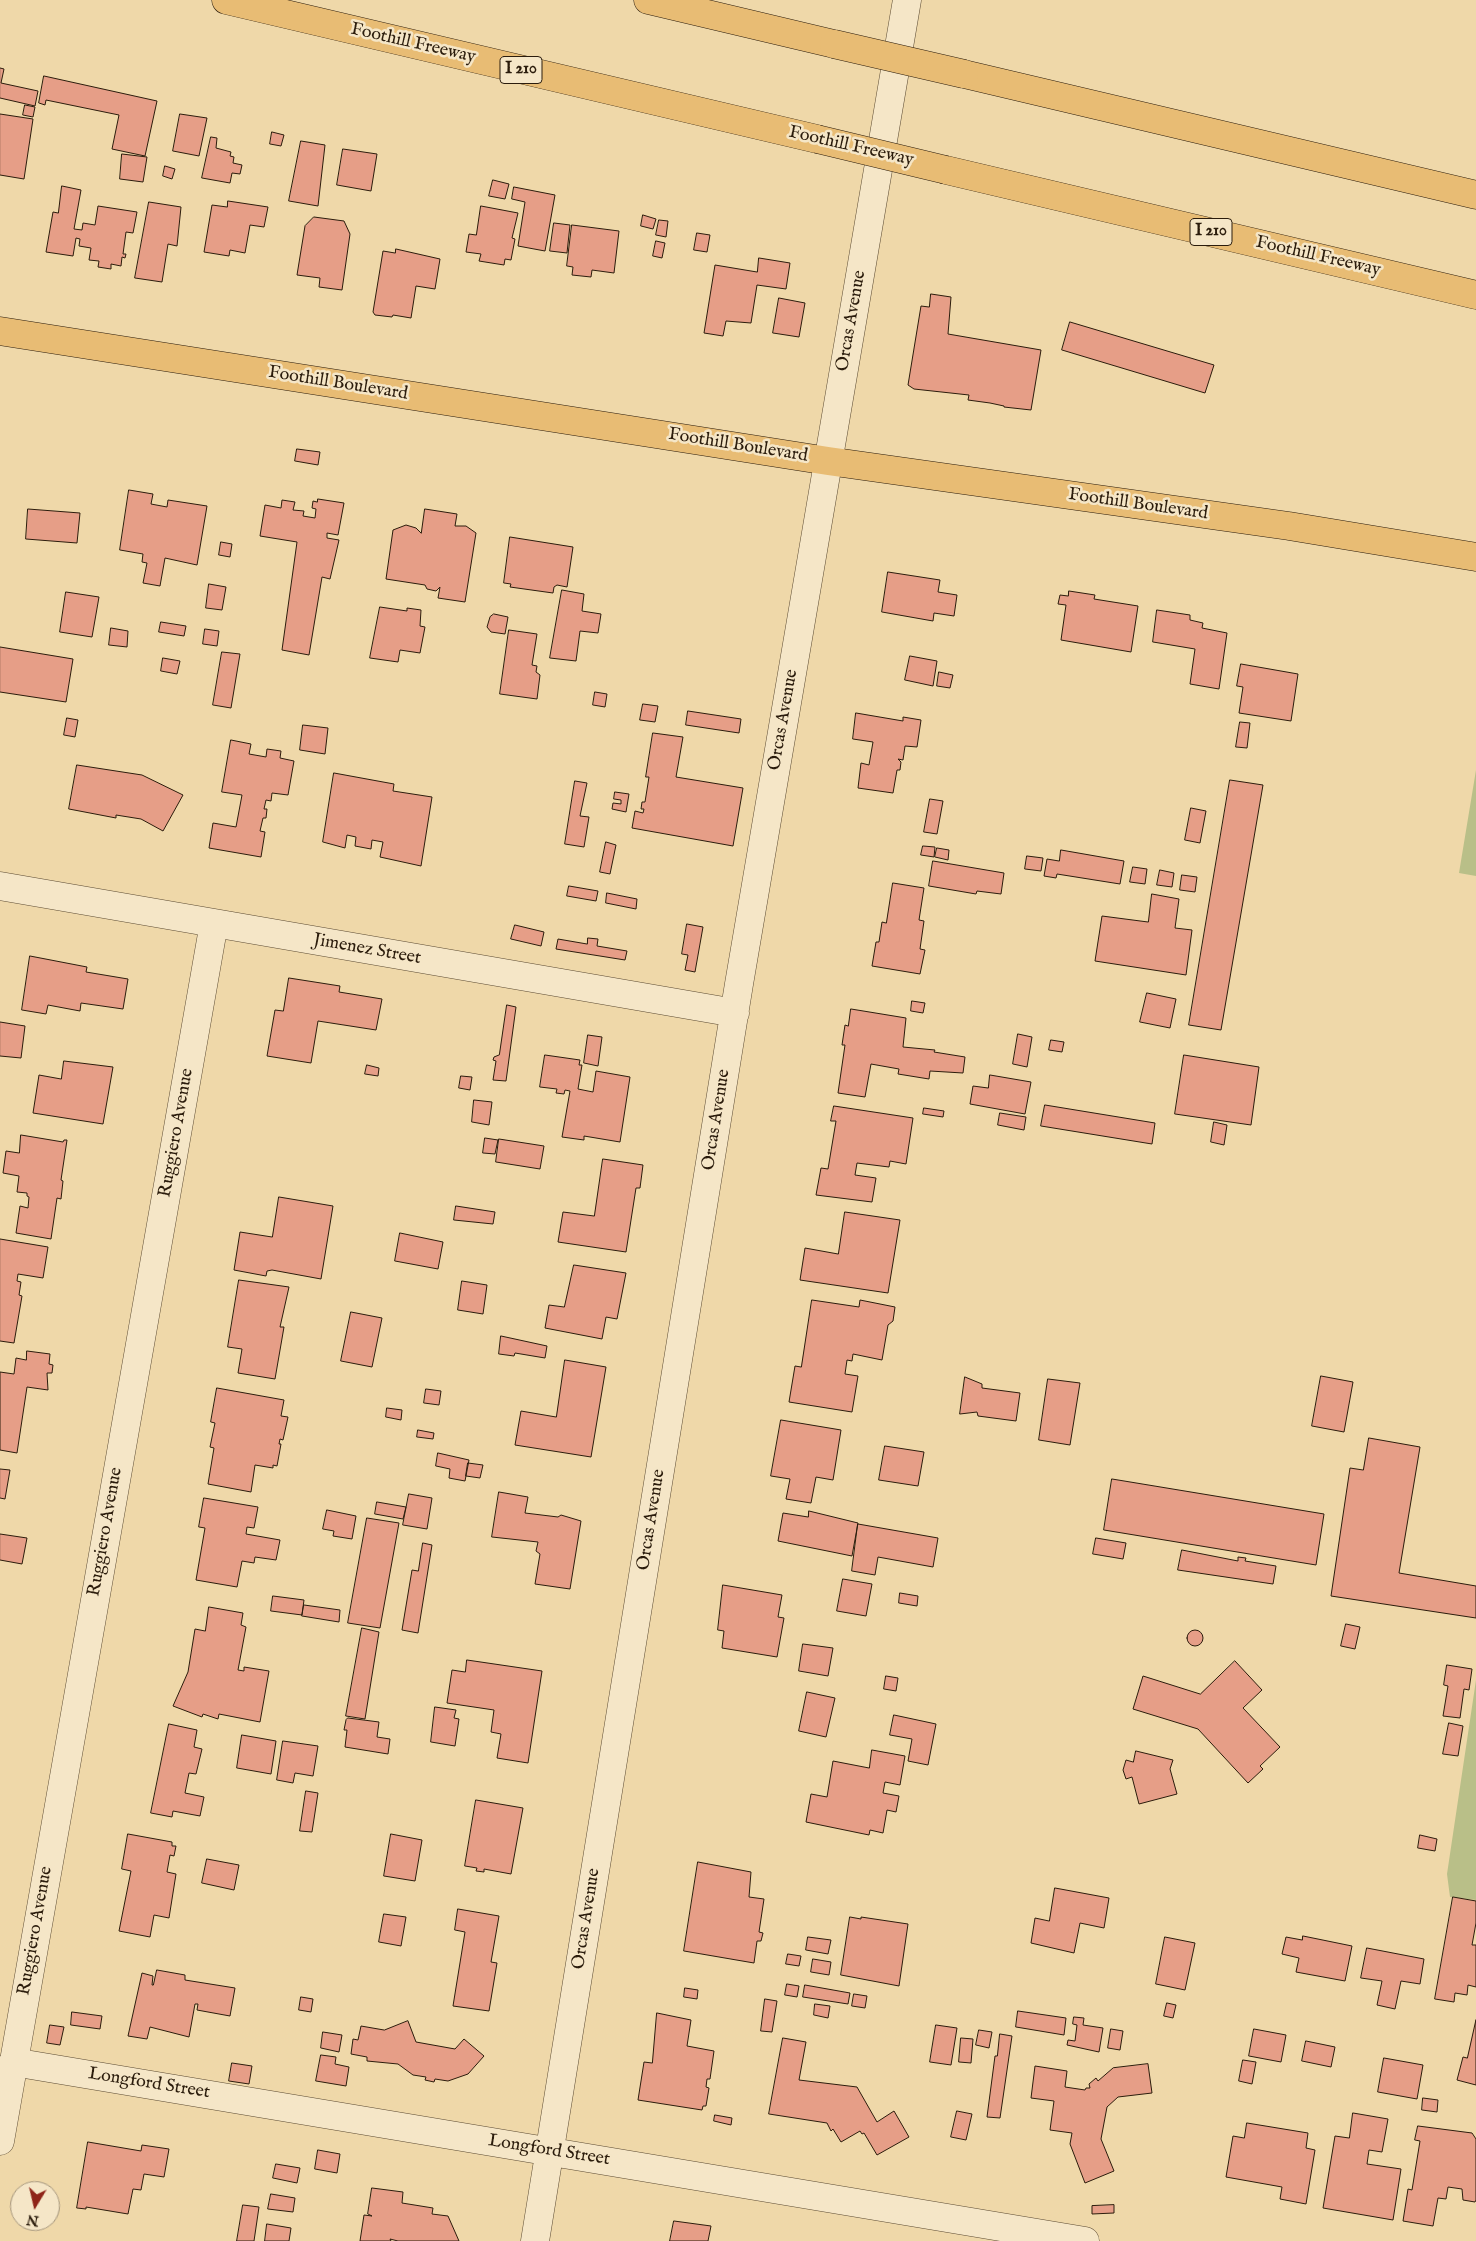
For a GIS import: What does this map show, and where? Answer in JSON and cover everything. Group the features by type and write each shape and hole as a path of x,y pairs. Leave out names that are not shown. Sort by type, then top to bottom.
{"main road":[{"name":"Foothill Freeway","path":"226,0 1476,295"},
{"path":"648,0 1476,195"},
{"name":"Foothill Boulevard","path":"0,331 828,461 1290,526 1476,557"}],"street":[{"name":"Orcas Avenue","path":"535,2241 735,1014 907,0"},
{"name":"Jimenez Street","path":"0,886 735,1014"},
{"name":"Ruggiero Avenue","path":"0,2141 214,923"},
{"name":"Longford Street","path":"13,2062 1085,2241"}],"green space":[{"path":"1476,770 1476,876 1459,873"},
{"path":"1476,1680 1476,1900 1450,1897 1447,1874"}],"building":[{"path":"0,68 4,69 1,83 38,91 35,106 0,98"},
{"path":"44,76 157,101 145,156 112,149 119,115 46,100 45,105 39,103"},
{"path":"25,105 35,107 33,117 23,115"},
{"path":"0,114 33,119 24,179 0,175"},
{"path":"180,114 207,118 199,156 173,151"},
{"path":"272,132 284,135 281,146 270,144"},
{"path":"211,137 217,138 216,148 231,152 230,156 234,157 233,163 242,165 240,174 232,173 230,183 202,178"},
{"path":"301,141 325,145 318,206 289,201"},
{"path":"343,149 377,154 371,191 337,185"},
{"path":"122,154 147,157 143,182 120,179"},
{"path":"165,166 175,169 172,179 163,176"},
{"path":"493,180 509,184 505,199 489,196"},
{"path":"62,186 81,190 74,229 82,230 83,223 95,225 98,206 137,212 133,233 126,232 123,254 126,254 125,258 122,257 121,266 111,264 111,269 98,267 99,261 89,260 91,248 79,246 80,239 76,238 73,256 46,252 53,212 58,213"},
{"path":"514,187 555,195 545,251 518,246 525,202 512,199"},
{"path":"228,201 268,207 264,227 250,225 245,253 230,250 229,256 204,252 212,205 227,207"},
{"path":"149,202 181,207 177,246 168,244 162,282 135,278"},
{"path":"481,206 518,213 512,238 515,239 511,260 505,259 504,265 479,261 481,254 466,252 469,234 476,235"},
{"path":"643,215 656,219 653,229 641,226"},
{"path":"314,217 344,221 350,234 342,290 319,287 320,278 297,275 305,226"},
{"path":"659,220 668,221 666,237 656,235"},
{"path":"554,223 570,225 567,253 550,251"},
{"path":"572,225 619,231 614,273 592,270 591,277 572,275 573,267 567,266"},
{"path":"697,233 710,235 707,252 694,250"},
{"path":"656,241 665,243 662,258 653,256"},
{"path":"396,249 440,259 435,289 416,286 411,318 375,315 373,312 383,251 395,253"},
{"path":"759,258 790,263 786,289 757,285 751,323 726,321 723,336 704,333 715,265 757,272"},
{"path":"931,294 951,297 948,334 1041,350 1031,410 968,400 969,395 914,389 908,385 921,306 929,307"},
{"path":"779,298 805,303 799,337 773,333"},
{"path":"1070,322 1214,365 1205,393 1062,350"},
{"path":"297,449 320,452 318,465 295,461"},
{"path":"129,490 153,494 151,504 167,507 168,500 207,506 197,565 165,558 160,586 143,583 147,563 142,562 143,554 120,550"},
{"path":"318,499 344,503 338,535 327,533 327,538 339,540 330,579 322,577 309,655 282,650 297,542 260,536 265,505 281,508 282,500 295,502 293,510 304,511 303,516 315,518 316,509 312,508 313,501 317,502"},
{"path":"28,509 80,513 77,543 26,539"},
{"path":"425,509 457,514 455,526 466,526 476,533 465,602 438,598 440,587 436,591 427,589 425,585 386,579 393,530 406,525 416,528 421,533"},
{"path":"510,537 573,547 567,587 557,585 554,587 553,593 510,587 511,584 504,583"},
{"path":"221,542 232,544 230,557 219,555"},
{"path":"888,572 940,580 938,592 957,595 954,616 934,613 933,621 882,612"},
{"path":"209,584 226,587 222,610 206,608"},
{"path":"562,590 584,594 582,611 601,614 598,633 580,631 576,661 550,658"},
{"path":"1069,591 1095,595 1094,599 1138,606 1131,652 1061,640 1066,605 1058,604 1060,595 1068,596"},
{"path":"66,592 99,597 92,637 60,632"},
{"path":"380,607 407,611 407,608 421,610 420,626 425,627 420,653 400,650 398,662 370,658"},
{"path":"1157,610 1190,615 1190,620 1203,623 1202,628 1227,633 1219,689 1190,684 1195,649 1153,642"},
{"path":"494,614 508,617 505,634 491,632 487,627 490,617"},
{"path":"161,622 186,626 184,636 159,632"},
{"path":"111,628 128,631 127,647 109,645"},
{"path":"205,629 219,631 217,646 203,644"},
{"path":"509,630 537,634 532,665 537,666 536,672 540,675 537,699 500,694"},
{"path":"0,647 73,659 66,702 0,692"},
{"path":"222,652 240,654 231,708 213,705"},
{"path":"910,656 937,661 933,686 905,680"},
{"path":"163,658 180,661 177,674 161,671"},
{"path":"1241,664 1298,674 1291,721 1239,713 1243,687 1237,686"},
{"path":"939,672 953,675 950,688 937,686"},
{"path":"595,692 607,694 605,707 593,705"},
{"path":"643,704 658,706 655,722 640,720"},
{"path":"688,711 741,719 739,733 686,725"},
{"path":"856,713 903,721 903,717 921,720 917,747 905,746 903,760 898,759 901,762 900,770 897,770 893,793 858,788 861,763 869,765 873,742 853,739"},
{"path":"67,718 78,720 75,737 64,735"},
{"path":"1240,722 1250,723 1247,748 1236,747"},
{"path":"303,725 328,728 325,754 300,750"},
{"path":"653,733 683,737 676,777 743,788 733,846 632,828 635,811 643,813 644,809 641,809 642,802 645,802 649,777 646,777"},
{"path":"231,740 251,744 249,754 266,757 267,749 281,751 280,758 294,761 288,795 272,793 271,801 266,800 264,809 267,809 266,818 263,818 260,831 265,832 261,857 209,848 213,823 236,827 242,795 222,792"},
{"path":"77,765 142,775 183,795 163,831 141,819 116,815 116,818 69,809"},
{"path":"334,773 394,784 393,791 432,797 421,866 380,857 383,842 372,840 371,849 355,846 356,837 347,835 345,848 323,842"},
{"path":"1230,780 1263,785 1221,1030 1189,1025"},
{"path":"575,781 587,783 580,816 589,817 584,847 565,844"},
{"path":"615,792 629,794 626,812 612,809 613,803 621,804 621,800 614,799"},
{"path":"930,799 943,801 937,834 924,832"},
{"path":"1191,808 1206,811 1200,843 1185,840"},
{"path":"606,842 616,845 610,874 600,872"},
{"path":"923,846 935,847 934,857 921,855"},
{"path":"937,848 949,850 948,860 935,857"},
{"path":"1061,850 1124,861 1120,884 1057,874 1056,878 1044,876 1047,859 1059,861"},
{"path":"1027,856 1043,858 1041,871 1025,869"},
{"path":"933,861 1004,873 1001,894 977,891 976,894 929,886"},
{"path":"1133,867 1147,869 1145,884 1130,882"},
{"path":"1160,870 1174,873 1172,887 1157,885"},
{"path":"1182,875 1197,877 1195,892 1180,890"},
{"path":"893,883 924,888 919,920 924,921 920,949 925,950 920,974 872,966 876,942 879,942 882,922 886,923"},
{"path":"569,886 598,891 596,901 567,896"},
{"path":"607,893 637,899 636,909 606,903"},
{"path":"1152,894 1179,899 1175,928 1192,930 1186,975 1095,961 1102,916 1148,922"},
{"path":"687,924 703,927 695,972 685,970 688,955 682,954"},
{"path":"515,925 544,932 541,946 511,939"},
{"path":"588,938 598,939 597,946 627,951 625,960 556,949 558,939 587,944"},
{"path":"30,956 87,967 86,972 128,979 123,1009 81,1003 80,1011 48,1005 46,1014 22,1010"},
{"path":"289,978 340,986 339,992 382,999 376,1030 318,1021 311,1063 267,1056 275,1010 283,1011"},
{"path":"1147,993 1176,999 1170,1028 1140,1022"},
{"path":"912,1001 925,1003 923,1013 911,1011"},
{"path":"507,1005 516,1007 506,1081 493,1080 496,1061 493,1060 494,1057 499,1055"},
{"path":"851,1009 906,1018 903,1047 935,1050 934,1052 965,1057 963,1073 930,1071 929,1079 898,1074 899,1069 871,1064 865,1097 838,1093 845,1045 842,1045 845,1025 848,1026"},
{"path":"0,1022 25,1026 21,1058 0,1056"},
{"path":"1018,1034 1032,1037 1027,1067 1013,1064"},
{"path":"588,1035 602,1037 598,1066 584,1063"},
{"path":"1051,1040 1064,1042 1062,1052 1049,1050"},
{"path":"545,1055 580,1060 579,1065 582,1065 578,1089 593,1092 596,1071 630,1077 620,1142 584,1136 584,1140 562,1137 570,1091 565,1090 564,1094 556,1093 557,1089 540,1087"},
{"path":"1184,1055 1259,1067 1251,1125 1175,1114"},
{"path":"64,1061 113,1067 103,1124 33,1113 39,1075 61,1079"},
{"path":"367,1065 379,1068 378,1076 365,1074"},
{"path":"990,1075 1031,1082 1025,1114 970,1104 973,1086 988,1088"},
{"path":"461,1076 472,1077 470,1090 459,1088"},
{"path":"474,1100 492,1102 489,1125 472,1122"},
{"path":"1045,1105 1155,1123 1152,1144 1041,1126"},
{"path":"834,1106 913,1118 906,1164 890,1161 889,1167 857,1163 855,1175 876,1178 872,1202 816,1195 821,1168 828,1169 836,1121 831,1121"},
{"path":"924,1108 944,1111 943,1117 923,1114"},
{"path":"1000,1113 1026,1117 1024,1130 998,1125"},
{"path":"1214,1122 1227,1125 1224,1145 1211,1142"},
{"path":"21,1135 63,1142 67,1140 61,1180 63,1181 61,1199 57,1198 51,1239 16,1233 20,1206 28,1208 29,1197 27,1193 17,1192 19,1176 3,1173 6,1151 19,1153"},
{"path":"485,1138 498,1140 495,1154 483,1153"},
{"path":"499,1139 544,1146 540,1169 496,1162"},
{"path":"603,1159 643,1165 640,1188 636,1188 626,1252 558,1242 563,1212 594,1216"},
{"path":"279,1197 333,1206 321,1279 272,1270 267,1271 266,1276 234,1270 240,1232 272,1237"},
{"path":"456,1206 495,1212 493,1224 454,1220"},
{"path":"845,1212 900,1220 888,1293 800,1280 805,1248 838,1254"},
{"path":"400,1233 443,1242 438,1269 395,1261"},
{"path":"0,1239 48,1247 43,1278 18,1274 17,1281 21,1282 19,1295 22,1296 14,1343 0,1341"},
{"path":"574,1265 626,1273 617,1319 606,1317 602,1339 545,1328 549,1305 564,1307"},
{"path":"239,1280 289,1287 280,1327 284,1327 275,1379 238,1373 242,1349 228,1347"},
{"path":"462,1281 487,1285 483,1314 458,1310"},
{"path":"812,1300 859,1307 860,1300 895,1307 893,1321 888,1325 882,1360 853,1354 852,1361 847,1360 845,1374 858,1376 852,1412 789,1402 795,1366 801,1367"},
{"path":"351,1312 382,1318 372,1367 341,1361"},
{"path":"501,1336 547,1346 545,1358 515,1353 514,1356 499,1354"},
{"path":"27,1351 50,1354 49,1364 53,1365 52,1373 47,1373 48,1390 27,1387 17,1453 0,1450 0,1372 14,1374 16,1358 26,1360"},
{"path":"565,1360 606,1367 591,1457 515,1445 521,1411 556,1417"},
{"path":"1321,1376 1353,1382 1344,1432 1312,1426"},
{"path":"965,1377 982,1384 982,1388 1020,1393 1016,1421 978,1416 977,1412 960,1414"},
{"path":"1048,1379 1080,1383 1070,1445 1039,1440"},
{"path":"217,1388 284,1400 281,1416 288,1417 283,1440 280,1439 279,1444 281,1444 277,1466 273,1465 273,1468 255,1465 251,1492 208,1484 214,1448 210,1447 215,1423 211,1422"},
{"path":"426,1389 441,1391 439,1405 424,1403"},
{"path":"387,1408 402,1410 401,1420 386,1417"},
{"path":"781,1420 841,1430 833,1480 816,1477 811,1503 786,1499 790,1479 771,1476"},
{"path":"418,1430 434,1433 433,1439 417,1437"},
{"path":"1369,1438 1420,1447 1399,1573 1476,1586 1476,1618 1331,1596 1350,1468 1363,1470"},
{"path":"885,1446 924,1452 918,1486 879,1480"},
{"path":"438,1453 469,1460 465,1481 449,1478 450,1469 436,1466"},
{"path":"468,1463 483,1465 480,1478 466,1476"},
{"path":"0,1469 10,1470 5,1499 0,1498"},
{"path":"1112,1479 1324,1514 1316,1565 1104,1530"},
{"path":"499,1492 528,1497 525,1513 558,1517 561,1515 581,1521 570,1589 535,1584 540,1554 536,1551 538,1542 492,1537"},
{"path":"409,1494 432,1498 427,1529 403,1525"},
{"path":"204,1498 258,1507 254,1528 247,1527 246,1534 280,1540 276,1560 255,1557 254,1563 242,1561 237,1587 196,1580 205,1528 199,1527"},
{"path":"377,1502 406,1507 403,1519 375,1514"},
{"path":"327,1510 356,1516 352,1539 333,1536 334,1531 323,1529"},
{"path":"809,1511 858,1523 852,1556 778,1541 783,1513 808,1517"},
{"path":"367,1518 399,1523 380,1628 348,1623"},
{"path":"858,1524 938,1538 933,1567 878,1557 875,1575 852,1571"},
{"path":"0,1534 27,1538 22,1564 0,1560"},
{"path":"1096,1538 1126,1543 1123,1559 1093,1554"},
{"path":"423,1543 432,1545 418,1633 402,1630 412,1570 418,1571"},
{"path":"1182,1550 1238,1561 1238,1557 1246,1558 1245,1561 1276,1566 1273,1584 1178,1570"},
{"path":"843,1579 872,1584 866,1616 837,1611"},
{"path":"723,1585 782,1595 778,1617 784,1618 777,1657 722,1648 724,1631 718,1630"},
{"path":"900,1593 918,1596 917,1606 899,1603"},
{"path":"273,1596 304,1600 302,1615 271,1611"},
{"path":"304,1605 340,1610 339,1622 302,1616"},
{"path":"209,1607 243,1613 241,1625 246,1627 238,1670 244,1671 244,1667 269,1671 260,1722 219,1714 218,1719 203,1714 202,1717 173,1706 188,1672 195,1629 205,1631"},
{"path":"1346,1624 1360,1627 1355,1649 1341,1646"},
{"path":"362,1628 379,1632 365,1719 346,1716"},
{"path":"1192,1630 1198,1630 1203,1635 1201,1644 1192,1646 1187,1641 1187,1635"},
{"path":"803,1644 833,1648 828,1676 799,1671"},
{"path":"467,1660 542,1671 528,1763 497,1758 501,1734 491,1732 494,1710 447,1703 452,1670 465,1672"},
{"path":"1235,1661 1262,1690 1243,1708 1280,1747 1260,1766 1263,1769 1248,1783 1198,1729 1133,1709 1143,1676 1200,1694"},
{"path":"1447,1665 1472,1669 1469,1690 1464,1689 1460,1718 1443,1716 1448,1686 1444,1685"},
{"path":"886,1676 898,1678 896,1691 884,1689"},
{"path":"807,1692 835,1698 826,1737 799,1731"},
{"path":"435,1707 456,1710 454,1718 459,1719 455,1746 431,1742"},
{"path":"894,1715 936,1724 928,1765 908,1761 912,1739 890,1735"},
{"path":"348,1718 379,1722 377,1737 390,1739 388,1754 345,1747 347,1730 344,1730"},
{"path":"1449,1723 1463,1726 1458,1756 1443,1754"},
{"path":"169,1724 197,1730 194,1747 202,1749 196,1774 189,1773 185,1793 204,1797 200,1816 173,1811 172,1817 151,1813"},
{"path":"242,1735 276,1741 271,1774 237,1768"},
{"path":"283,1741 318,1746 313,1776 295,1773 293,1783 277,1780"},
{"path":"872,1750 905,1756 900,1785 885,1782 883,1793 899,1796 896,1812 887,1810 883,1833 870,1830 869,1835 806,1822 811,1794 827,1797 833,1761 869,1768"},
{"path":"1136,1751 1173,1760 1170,1769 1177,1794 1139,1804 1132,1777 1126,1779 1123,1770 1126,1760 1133,1762"},
{"path":"306,1791 318,1793 312,1832 300,1831"},
{"path":"476,1800 523,1808 511,1874 484,1869 484,1872 476,1871 477,1868 465,1866"},
{"path":"128,1834 172,1842 172,1846 176,1846 174,1856 170,1855 167,1872 176,1874 169,1918 154,1915 150,1937 119,1931 131,1871 122,1869"},
{"path":"391,1834 422,1840 415,1881 384,1876"},
{"path":"1420,1835 1437,1839 1435,1851 1418,1848"},
{"path":"207,1859 239,1865 234,1890 202,1883"},
{"path":"698,1862 751,1872 749,1897 764,1899 759,1932 763,1933 761,1941 757,1941 754,1963 684,1951"},
{"path":"1055,1888 1109,1898 1104,1928 1080,1923 1074,1953 1031,1943 1035,1918 1049,1921"},
{"path":"1453,1897 1476,1901 1476,1923 1472,1945 1476,1945 1476,1987 1468,1985 1467,1995 1455,1993 1454,2002 1435,1999"},
{"path":"458,1909 499,1916 491,1962 497,1963 489,2011 453,2006 465,1932 455,1930"},
{"path":"384,1914 406,1917 401,1946 379,1942"},
{"path":"850,1917 908,1924 899,1986 841,1975"},
{"path":"1303,1936 1352,1946 1345,1981 1296,1972 1299,1958 1282,1954 1286,1937 1302,1940"},
{"path":"808,1937 831,1940 828,1954 806,1950"},
{"path":"1165,1937 1195,1943 1185,1990 1156,1984"},
{"path":"1367,1948 1424,1959 1420,1984 1401,1981 1395,2009 1377,2005 1382,1981 1361,1978"},
{"path":"788,1954 801,1956 799,1966 786,1964"},
{"path":"813,1959 831,1962 829,1975 811,1972"},
{"path":"157,1970 185,1975 185,1980 235,1988 230,2016 197,2010 198,2004 195,2004 189,2037 150,2027 147,2039 128,2036 142,1973 153,1976 153,1985"},
{"path":"787,1984 799,1986 797,1997 785,1995"},
{"path":"805,1985 850,1993 848,2004 803,1997"},
{"path":"685,1988 698,1990 697,1999 684,1997"},
{"path":"854,1994 867,1996 865,2008 852,2006"},
{"path":"301,1997 313,1999 311,2012 299,2010"},
{"path":"765,1999 777,2001 772,2032 761,2031"},
{"path":"1167,2003 1176,2005 1173,2018 1164,2016"},
{"path":"815,2004 830,2006 828,2018 814,2015"},
{"path":"1018,2011 1066,2018 1064,2035 1016,2027"},
{"path":"72,2012 102,2016 100,2029 71,2025"},
{"path":"657,2013 691,2020 687,2046 714,2051 710,2079 707,2079 706,2087 709,2088 706,2106 703,2106 702,2110 638,2100 644,2062 652,2063"},
{"path":"1074,2017 1084,2018 1083,2025 1103,2028 1099,2052 1067,2045 1068,2040 1075,2041 1077,2025 1073,2024"},
{"path":"1476,2020 1476,2085 1457,2080 1463,2057 1467,2058"},
{"path":"408,2021 416,2042 455,2049 464,2039 484,2056 468,2074 448,2081 435,2079 434,2082 425,2080 426,2077 413,2075 398,2064 367,2061 367,2057 351,2054 353,2039 358,2040 361,2026 384,2030"},
{"path":"50,2025 64,2027 60,2045 47,2043"},
{"path":"936,2025 957,2028 951,2065 930,2062"},
{"path":"1111,2029 1123,2031 1120,2050 1108,2048"},
{"path":"1254,2029 1286,2035 1281,2062 1249,2056"},
{"path":"979,2030 992,2032 989,2048 976,2045"},
{"path":"323,2032 342,2035 339,2052 321,2048"},
{"path":"1000,2034 1012,2036 1000,2118 987,2117 995,2056 997,2056"},
{"path":"783,2038 806,2042 799,2080 857,2087 877,2122 894,2111 909,2137 877,2155 864,2133 862,2134 860,2131 841,2142 833,2129 831,2131 827,2123 769,2114"},
{"path":"961,2038 973,2039 971,2063 959,2062"},
{"path":"1306,2041 1335,2047 1331,2067 1302,2061"},
{"path":"321,2055 336,2057 335,2064 349,2067 346,2086 316,2081"},
{"path":"1384,2058 1423,2065 1417,2099 1378,2092"},
{"path":"1243,2060 1256,2062 1252,2084 1239,2081"},
{"path":"232,2063 252,2066 249,2084 229,2081"},
{"path":"1148,2064 1152,2093 1118,2097 1107,2107 1101,2139 1114,2171 1085,2183 1070,2144 1072,2133 1050,2130 1054,2101 1031,2098 1035,2066 1067,2071 1065,2087 1085,2090 1090,2088 1089,2084 1096,2078 1098,2081 1113,2068"},
{"path":"1423,2098 1438,2100 1437,2112 1422,2110"},
{"path":"957,2111 972,2114 966,2140 951,2137"},
{"path":"1353,2113 1388,2119 1382,2152 1369,2150 1367,2164 1401,2169 1393,2220 1323,2208 1335,2136 1349,2138"},
{"path":"715,2115 732,2118 731,2125 714,2121"},
{"path":"1247,2123 1308,2133 1306,2148 1315,2150 1306,2204 1280,2199 1282,2187 1226,2177 1233,2136 1244,2138"},
{"path":"1418,2126 1472,2133 1476,2139 1476,2200 1475,2202 1463,2200 1462,2189 1448,2187 1446,2199 1438,2198 1433,2226 1403,2221 1408,2189 1412,2190 1420,2141 1415,2140"},
{"path":"88,2142 141,2151 142,2145 169,2149 164,2177 144,2174 141,2190 133,2189 128,2214 86,2207 86,2209 77,2208"},
{"path":"318,2150 340,2154 337,2173 315,2169"},
{"path":"276,2164 300,2168 297,2183 273,2178"},
{"path":"372,2188 403,2192 402,2203 433,2208 432,2214 448,2216 459,2241 398,2241 390,2239 391,2241 360,2241 364,2215 372,2216 368,2214"},
{"path":"271,2194 295,2198 293,2212 268,2209"},
{"path":"243,2205 259,2207 254,2241 237,2241"},
{"path":"1114,2205 1114,2213 1092,2214 1092,2206"},
{"path":"674,2221 711,2226 708,2241 670,2241"},
{"path":"267,2224 291,2228 289,2241 265,2241"}]}
